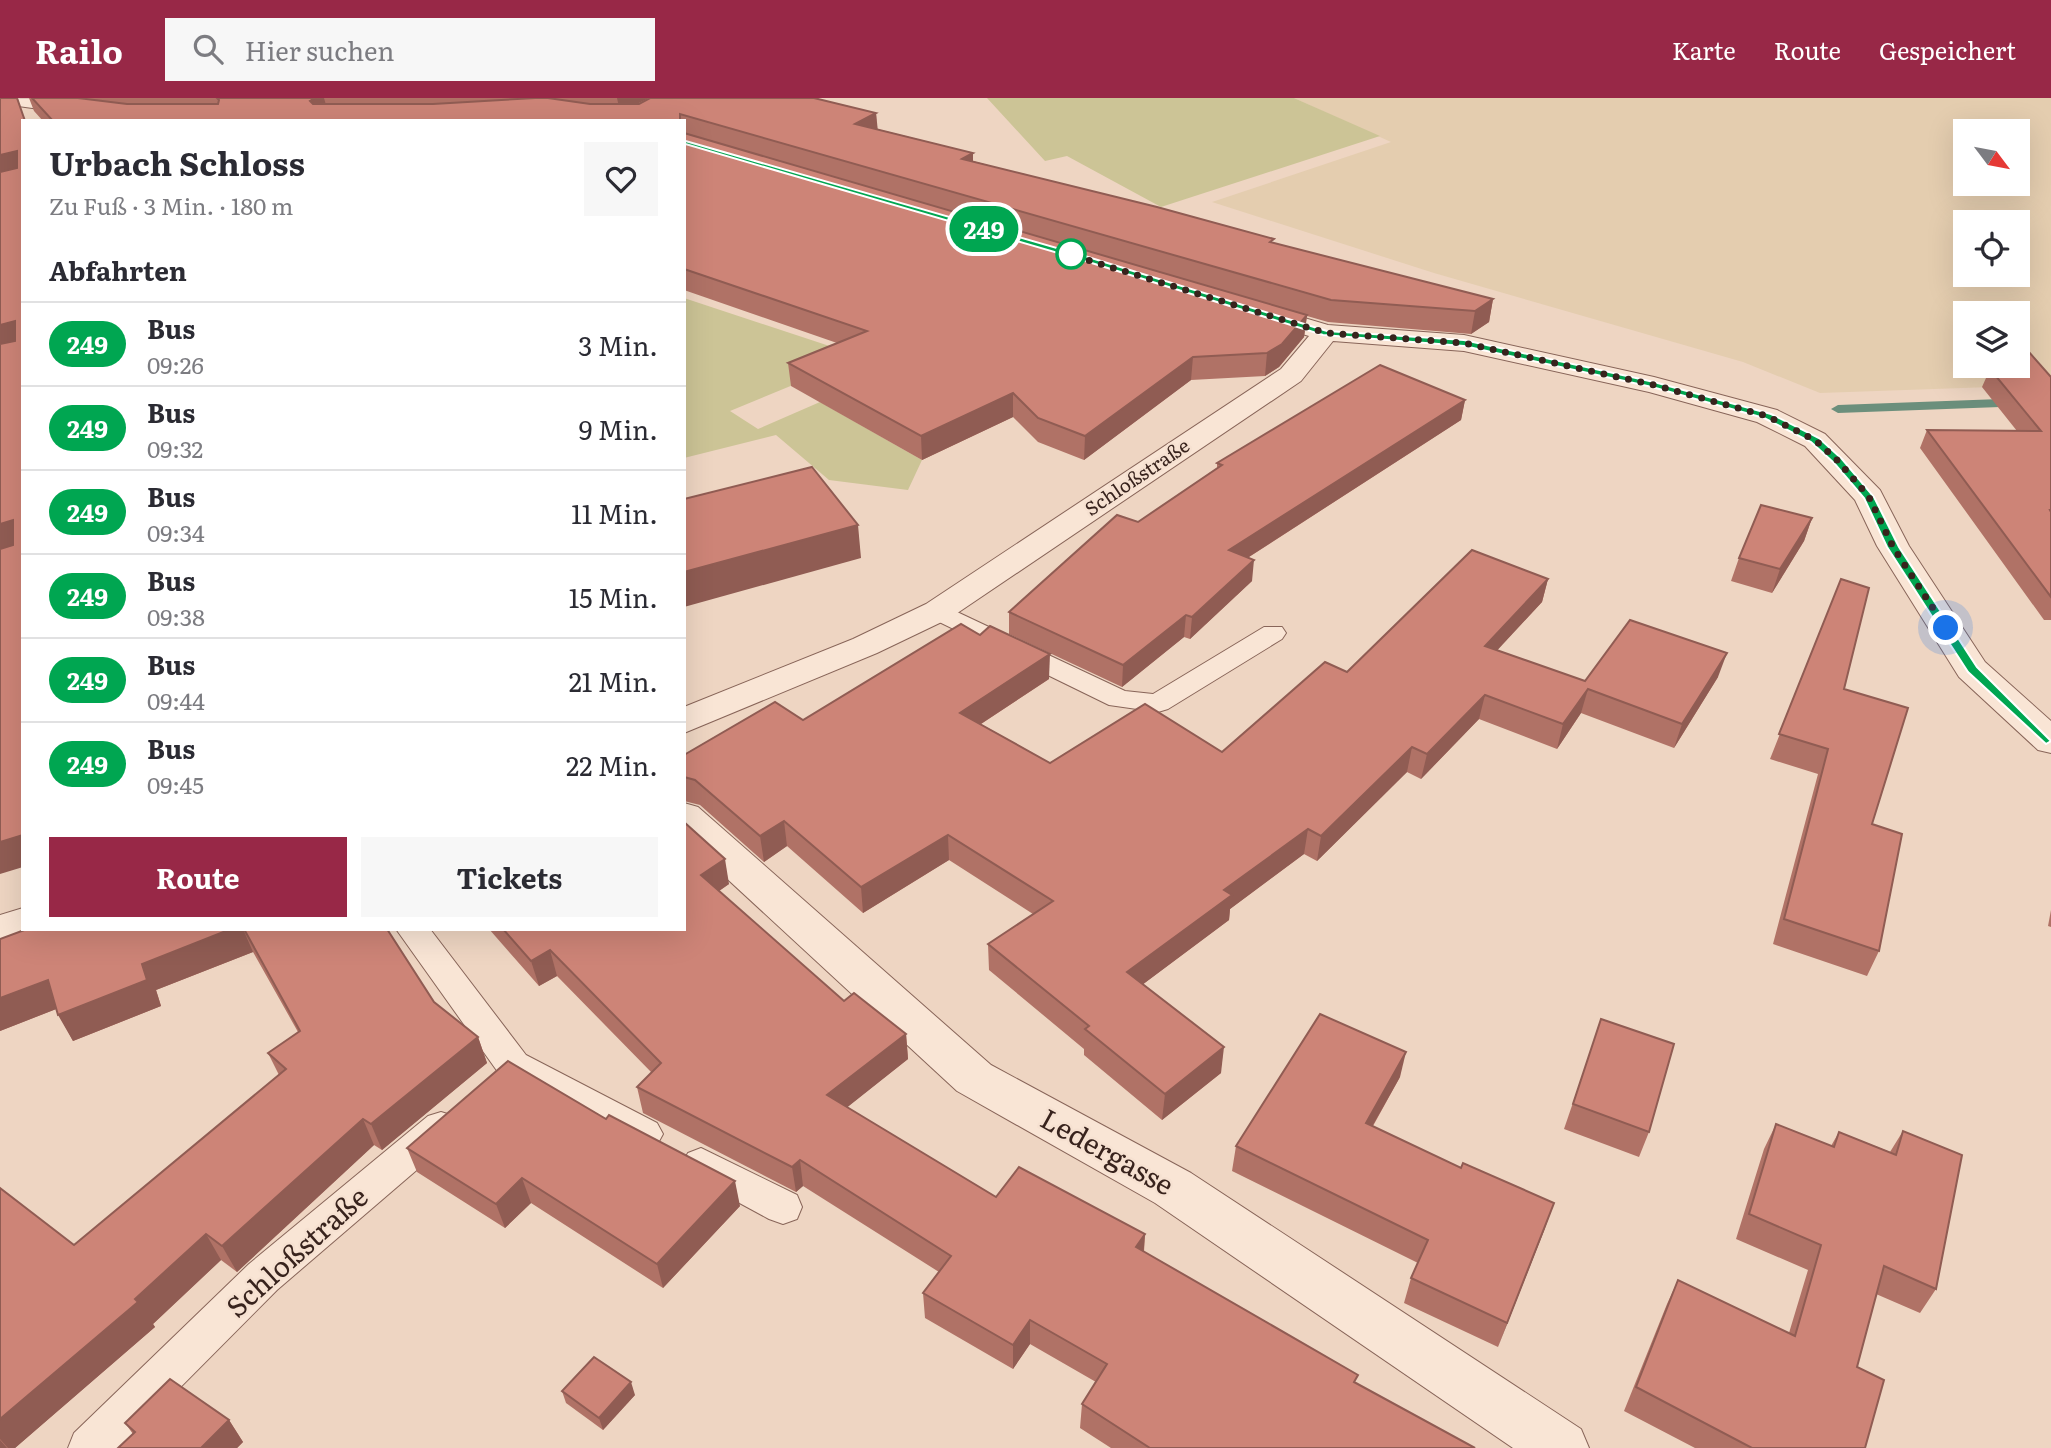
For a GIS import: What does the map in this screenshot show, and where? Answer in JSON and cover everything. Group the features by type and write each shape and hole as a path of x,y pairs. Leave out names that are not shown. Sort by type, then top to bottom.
{"street":[{"path":"4,98 103,111"},
{"path":"1238,306 1326,333 1464,343 1727,402 1767,416 1815,440 1838,461 1869,497 1893,547 1972,669 2051,741"},
{"name":"Schloßstraße","path":"686,720 865,646 938,611 1291,374 1326,333"},
{"name":"Ledergasse","path":"686,818 974,1078 1173,1188 1560,1448"},
{"path":"0,931 21,924"}],"lane":[{"path":"938,611 1119,699 1158,703 1273,633"},
{"path":"413,931 513,1065 783,1207"},
{"name":"Schloßstraße","path":"90,1448 263,1277 513,1065"}],"shaded area":[{"path":"987,98 1294,98 1380,136 1161,207 1067,156 1045,161"},
{"path":"1294,98 2051,98 2051,385 1820,393 1743,362 1434,273 1212,202 1391,142"},
{"path":"686,299 887,365 827,371 730,411 758,429 820,402 922,460 908,490 829,480 776,435 686,458"}],"building":[{"path":"0,98 17,98 24,119 21,119 21,836 0,842 0,549 13,545 13,520 0,524 0,344 15,341 15,321 0,325 0,172 17,168 17,151 0,155"},
{"path":"32,98 78,98 127,104 218,104 217,98 315,98 310,101 313,104 433,104 548,98 590,104 639,104 650,98 814,98 876,113 855,124 973,153 962,159 1157,207 1274,239 1270,242 1493,299 1475,311 1331,300 680,114 680,119 51,119"},
{"path":"686,134 1307,315 1282,344 1267,353 1193,357 1085,436 1038,418 1013,393 921,436 788,363 867,331 686,270"},
{"path":"2030,353 2051,377 2051,597 1927,430 2041,431 1997,378 2030,378"},
{"path":"1380,365 1465,400 1229,550 1254,560 1192,617 1186,615 1123,665 1009,612 1117,515 1138,522 1222,465 1217,463"},
{"path":"812,467 858,525 686,571 686,498"},
{"path":"1761,505 1812,518 1780,569 1739,558"},
{"path":"1472,550 1548,579 1485,646 1585,681 1630,620 1727,653 1682,724 1588,689 1563,724 1485,695 1427,754 1412,747 1321,836 1308,829 1224,890 1232,895 1127,972 1224,1047 1165,1094 1085,1029 1089,1026 988,944 1053,901 948,835 861,887 784,821 760,836 695,780 686,778 686,754 775,702 803,720 961,624 980,635 990,626 1050,654 960,713 1050,763 1145,704 1222,752 1325,662 1347,672"},
{"path":"1841,579 1869,588 1844,689 1908,708 1872,824 1902,834 1879,951 1784,919 1828,749 1779,734"},
{"path":"686,824 725,859 701,875 844,1001 854,993 906,1034 827,1095 996,1197 1019,1167 1145,1234 1136,1247 1358,1375 1354,1382 1475,1448 1150,1448 1082,1404 1107,1364 1030,1320 1013,1345 923,1293 951,1256 800,1160 792,1167 637,1087 661,1063 550,950 531,961 505,931 686,931"},
{"path":"22,931 226,931 142,964 147,980 58,1015 48,980 0,998 0,939"},
{"path":"245,931 388,931 434,1002 478,1037 371,1124 363,1119 222,1246 206,1234 135,1299 138,1302 0,1419 0,1188 74,1245 286,1069 268,1053 300,1031"},
{"path":"1320,1014 1406,1052 1366,1123 1461,1168 1463,1163 1554,1203 1507,1323 1411,1278 1428,1240 1236,1146"},
{"path":"1601,1019 1674,1044 1649,1132 1573,1104"},
{"path":"508,1061 606,1119 609,1115 735,1181 657,1264 522,1178 496,1204 407,1148"},
{"path":"1776,1124 1834,1147 1839,1132 1896,1155 1903,1131 1962,1155 1936,1289 1884,1266 1857,1367 1884,1380 1865,1448 1752,1448 1636,1387 1678,1280 1795,1336 1821,1245 1749,1214"},
{"path":"594,1357 631,1382 599,1418 562,1391"},
{"path":"170,1379 229,1420 201,1448 118,1448 135,1432 125,1423"}],"waterway":[{"path":"1838,409 2051,401"}],"bus line":[{"name":"249","path":"686,143 1085,258 1326,333 1464,343 1727,402 1767,416 1815,440 1838,461 1869,497 1893,547 1972,669 2051,741"}],"route":[{"path":"1071,254 1068,254 1326,333 1464,343 1727,402 1767,416 1815,440 1838,461 1869,497 1893,547 1946,628"}]}
